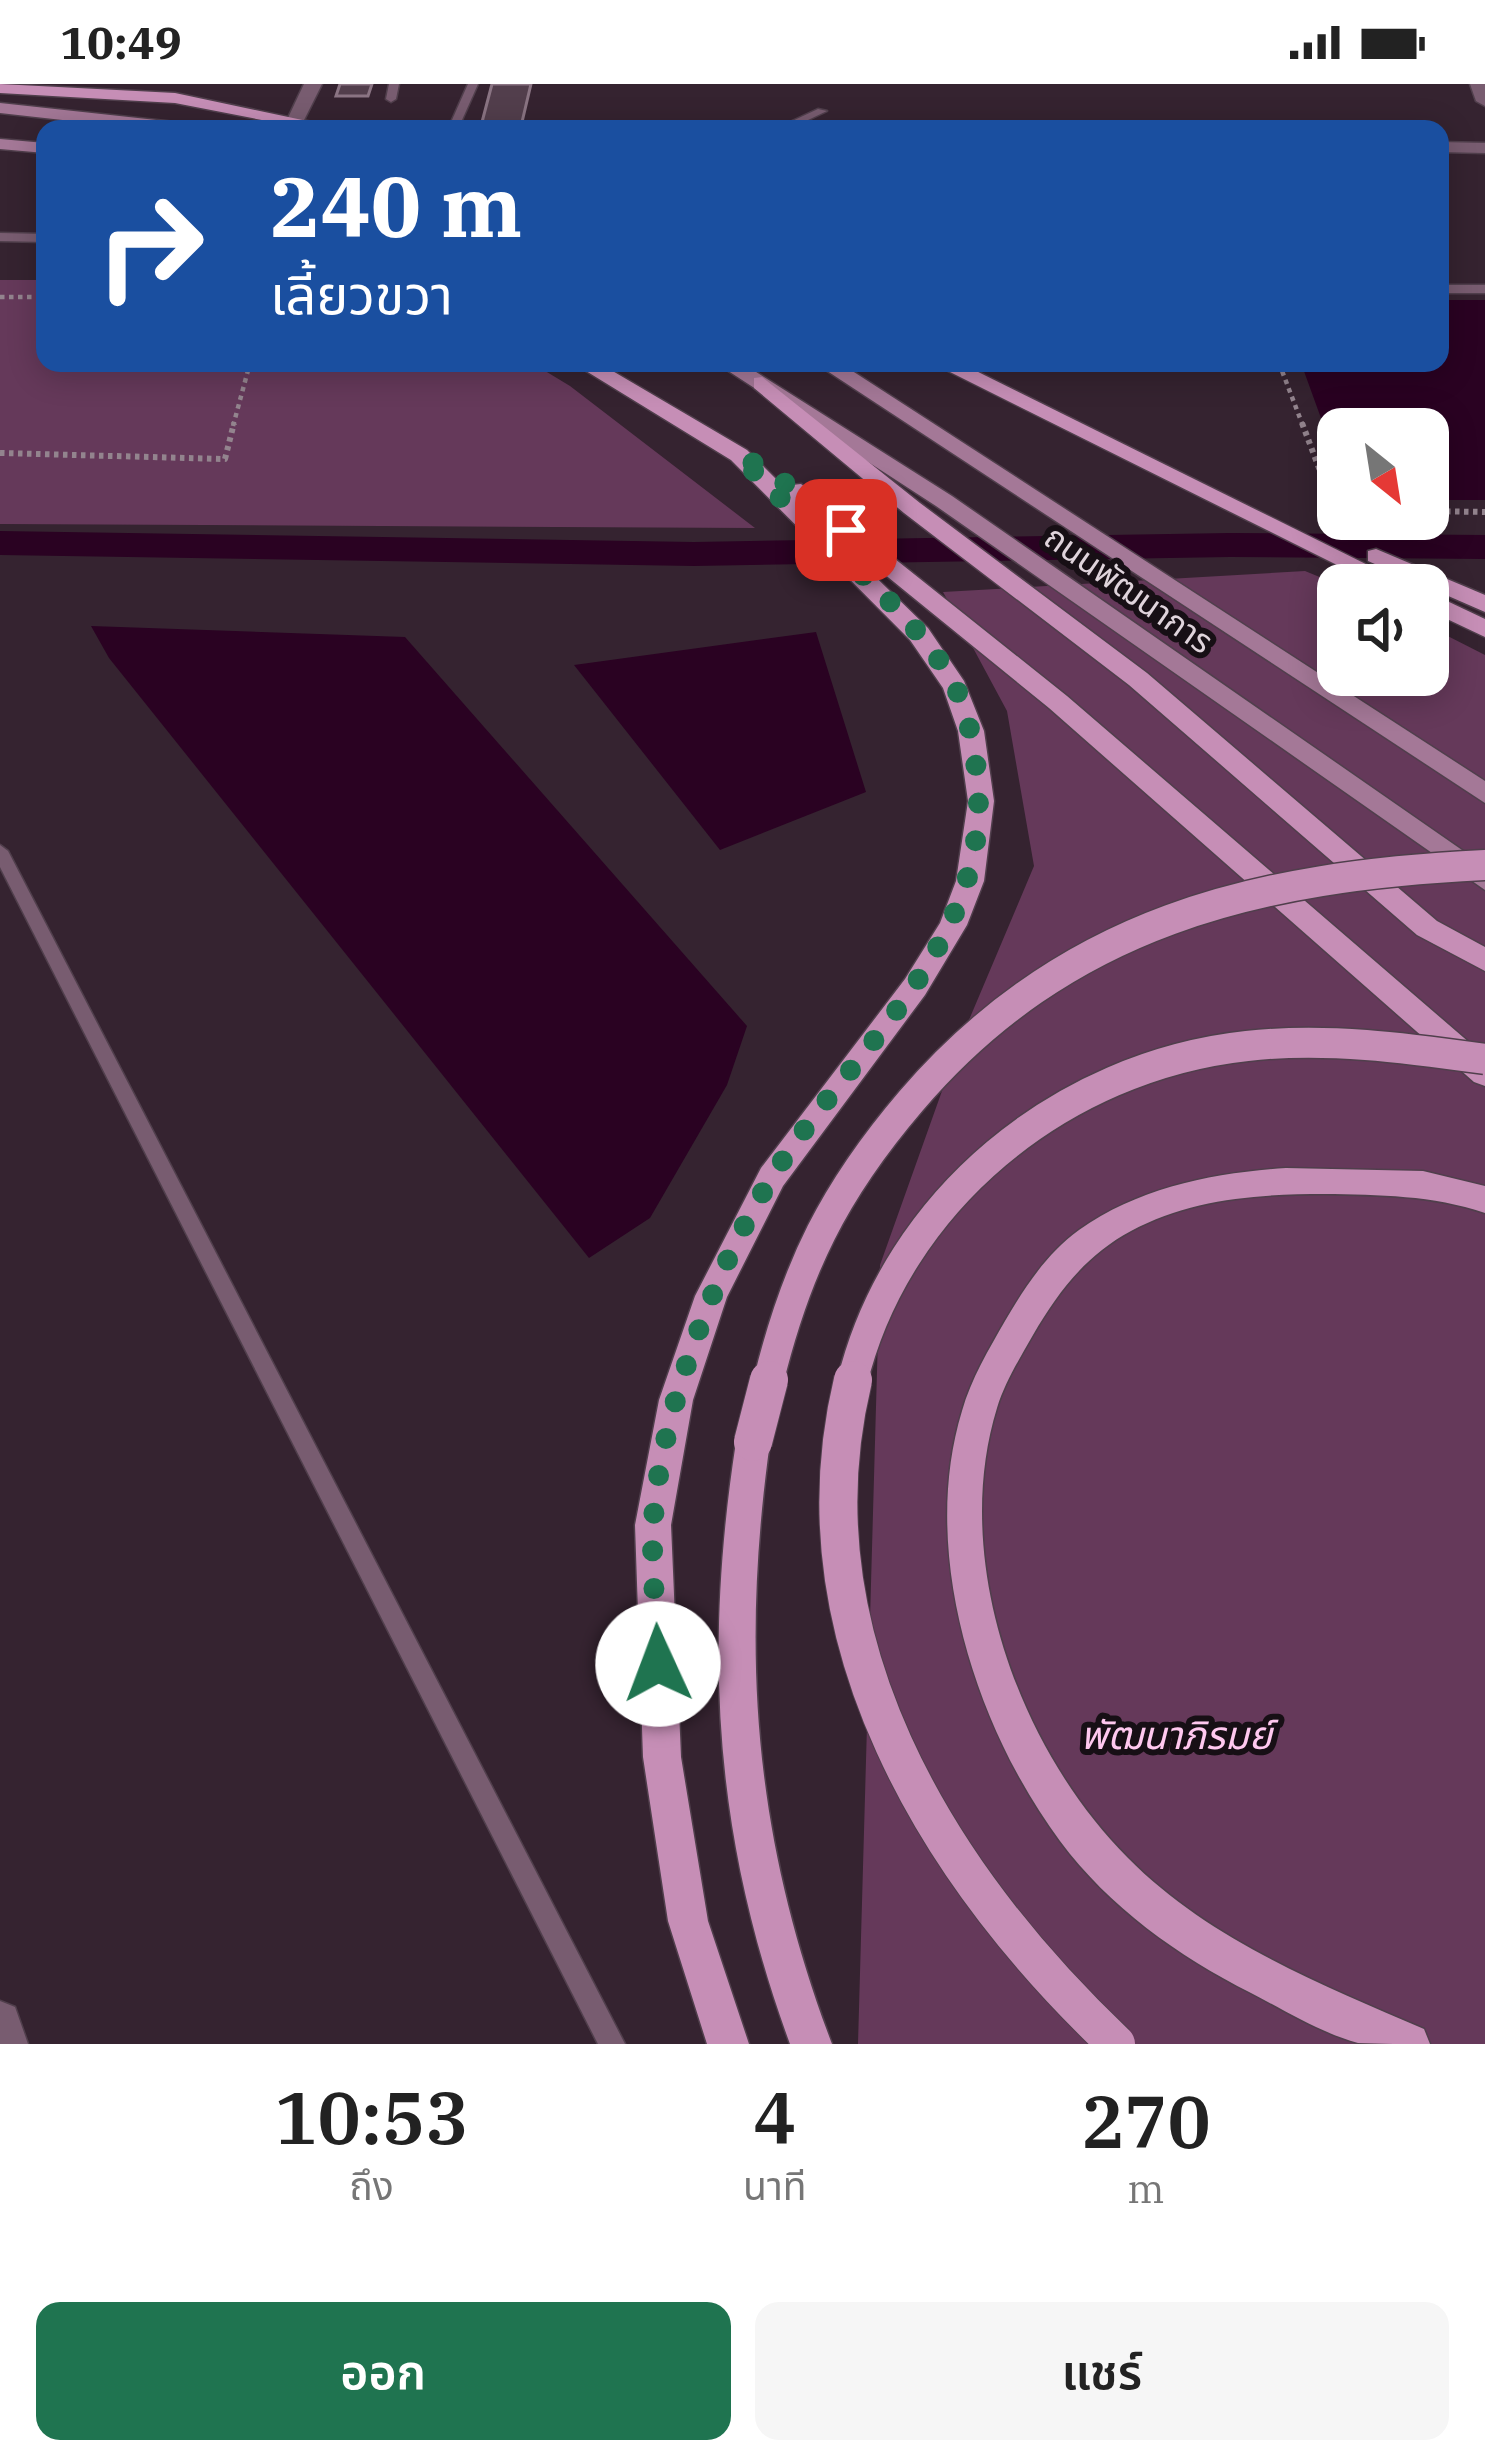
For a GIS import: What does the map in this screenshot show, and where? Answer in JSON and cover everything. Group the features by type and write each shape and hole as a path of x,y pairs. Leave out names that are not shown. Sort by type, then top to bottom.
{"main road":[{"path":"0,88 175,98 296,120"},
{"path":"0,108 110,120"},
{"path":"0,144 36,147"},
{"path":"599,372 739,455 919,584 1109,742 1485,1074"},
{"name":"ถนนพัฒนาการ","path":"743,372 944,501 1485,880"},
{"name":"ถนนพัฒนาการ","path":"840,372 1267,647 1485,794"},
{"path":"962,372 1480,602"},
{"path":"763,383 912,508 1138,679 1426,928 1485,960"},
{"path":"1030,404 1351,564"},
{"path":"728,2044 688,1921 662,1757 653,1525 676,1400 711,1297 772,1177 914,987 953,925 970,881 981,801 971,730 955,687 920,634 768,478"},
{"path":"1449,611 1485,629"},
{"path":"812,2044 780,1970 746,1808 731,1664 741,1508 753,1442 802,1265 862,1158 958,1046 1041,980 1138,927 1248,894 1338,876 1485,866"},
{"path":"1116,2044 1047,1981 954,1859 892,1741 847,1597 836,1466 854,1363 892,1272 928,1216 986,1157 1088,1094 1170,1060 1253,1047 1324,1042 1485,1059"},
{"path":"1409,2044 1262,1979 1182,1930 1112,1871 1057,1802 1014,1732 991,1665 970,1572 970,1460 976,1417 998,1365 1061,1264 1093,1238 1171,1198 1249,1184 1407,1183 1485,1200"}],"street":[{"path":"296,120 314,84"},
{"path":"1478,84 1485,101"},
{"path":"1449,147 1485,148"},
{"path":"0,2022 7,2044"}],"lane":[{"path":"391,98 394,84"},
{"path":"457,120 472,84"},
{"path":"801,120 822,111"},
{"path":"0,237 36,238"},
{"path":"1449,290 1485,289"},
{"path":"0,851 612,2044"}],"path":[{"path":"0,297 36,297"},
{"path":"0,453 225,459 248,372"},
{"path":"1283,372 1317,463"},
{"path":"1449,511 1485,512"}],"green space":[{"path":"0,280 36,280 36,372 547,372 755,528 0,524"},
{"name":"พัฒนาภิรมย์","path":"1305,571 1317,576 1317,696 1449,696 1449,637 1485,655 1485,2044 858,2044 880,1265 958,1046 1034,866 1007,711 943,592"}],"shaded area":[{"path":"1449,300 1485,300 1485,500 1449,500 1449,408 1317,408 1304,372 1449,372"},
{"path":"91,626 405,637 747,1026 727,1085 650,1218 589,1258 109,658"},
{"path":"816,632 866,792 720,850 574,665"}],"building":[{"path":"340,84 372,84 368,96 336,96"},
{"path":"492,84 531,84 522,120 483,120"}],"waterway":[{"path":"0,543 694,554 1230,545 1485,547"}],"route":[{"path":"658,1664 653,1525 676,1400 711,1297 772,1177 914,987 953,925 970,881 981,801 971,730 955,687 920,634 739,455 774,475 846,530"}]}
